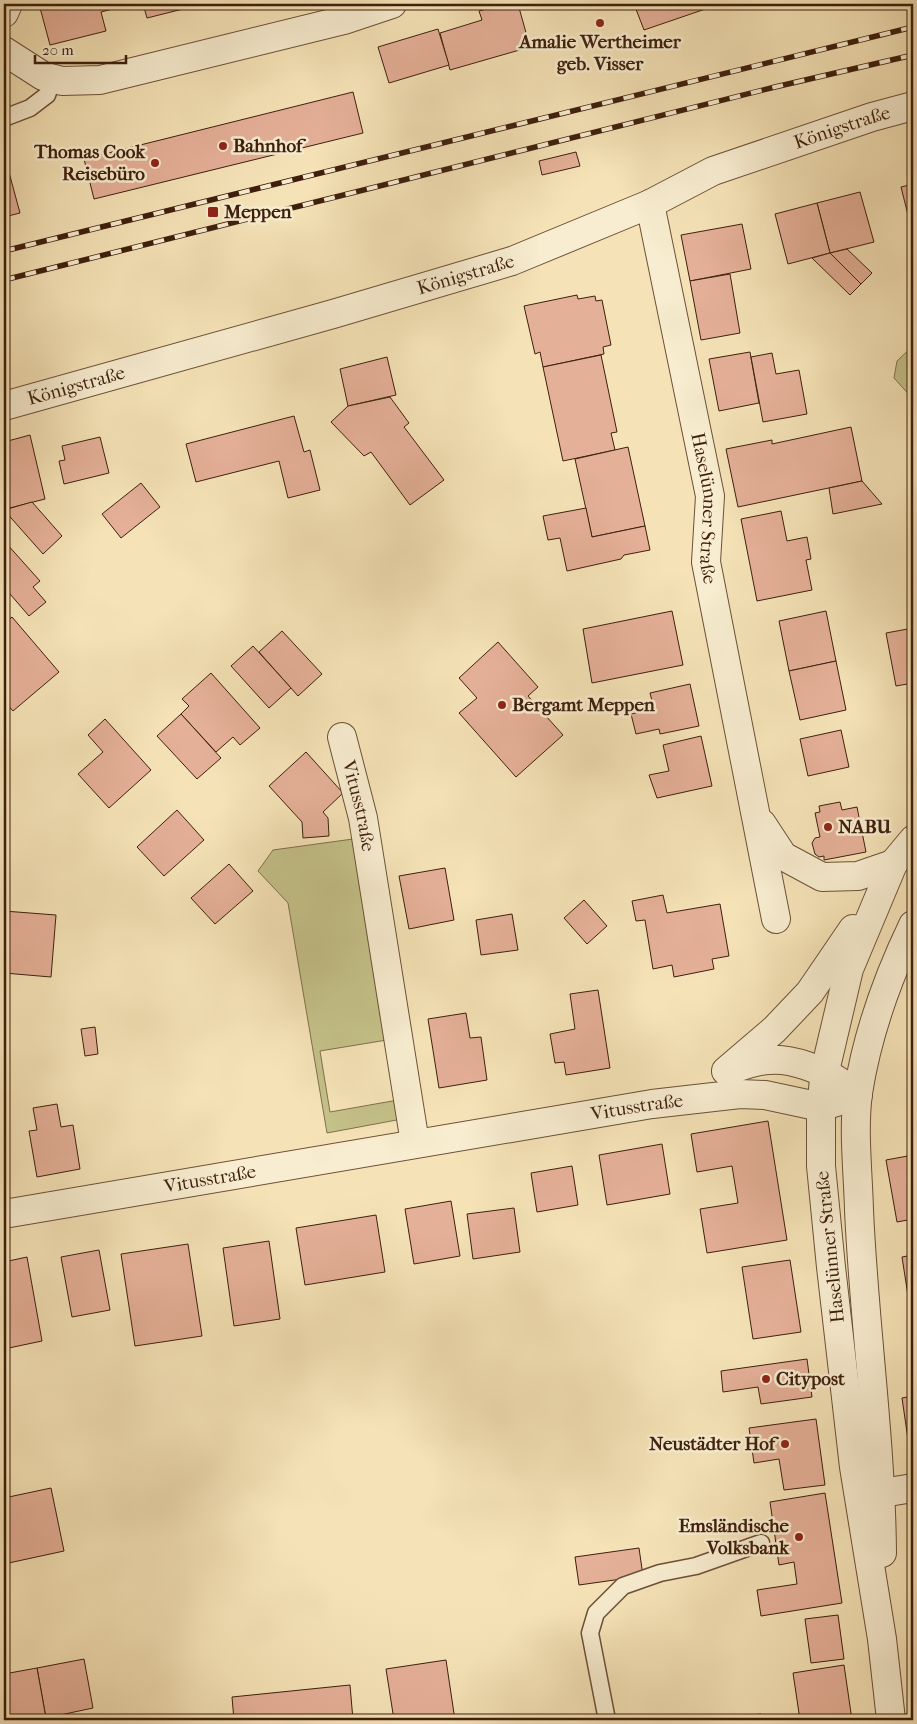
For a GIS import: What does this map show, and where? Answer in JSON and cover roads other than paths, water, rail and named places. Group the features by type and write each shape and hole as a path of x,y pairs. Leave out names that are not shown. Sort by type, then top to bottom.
{"street":[{"path":"4,13 8,4"},
{"path":"6,55 43,76 62,80 100,80 344,20 392,4"},
{"name":"Königstraße","path":"4,406 333,314 512,261 650,204 713,171 872,117 913,106"},
{"name":"Haselünner Straße","path":"650,204 710,496 706,562 776,918"},
{"name":"Vitusstraße","path":"342,737 363,818 415,1143"},
{"name":"Haselünner Straße","path":"755,814 783,856 822,877 858,876 893,864"},
{"name":"Haselünner Straße","path":"891,1720 882,1639 854,1466 831,1267 821,1166 821,1107 825,1071 849,969 893,864 913,840"},
{"path":"726,1071 774,1028 810,992 844,943 893,864"},
{"name":"Haselünner Straße","path":"882,1639 882,1493 861,1256 856,1131 858,1095 867,1050 898,956 913,925"},
{"path":"652,1104 726,1071 769,1060 825,1071 858,1095"},
{"name":"Vitusstraße","path":"4,1214 652,1104 740,1094 765,1095 821,1107"},
{"path":"821,1107 858,1095"},
{"path":"882,1493 913,1488"}],"lane":[{"path":"4,118 30,108 47,95 52,78"},
{"path":"607,1720 590,1633 596,1613 623,1586 660,1573 696,1566 761,1543"}],"railway":[{"path":"4,251 913,27"},
{"path":"4,280 775,87 913,55"}],"place":[{"name":"Amalie Wertheimer geb. Visser","path":"600,23"},
{"name":"Bahnhof","path":"223,146"},
{"name":"Thomas Cook Reisebüro","path":"155,163"},
{"name":"Meppen","path":"213,212"},
{"name":"Bergamt Meppen","path":"502,705"},
{"name":"NABU","path":"828,827"},
{"name":"Citypost","path":"766,1379"},
{"name":"Neustädter Hof","path":"785,1444"},
{"name":"Emsländische Volksbank","path":"799,1537"}]}
